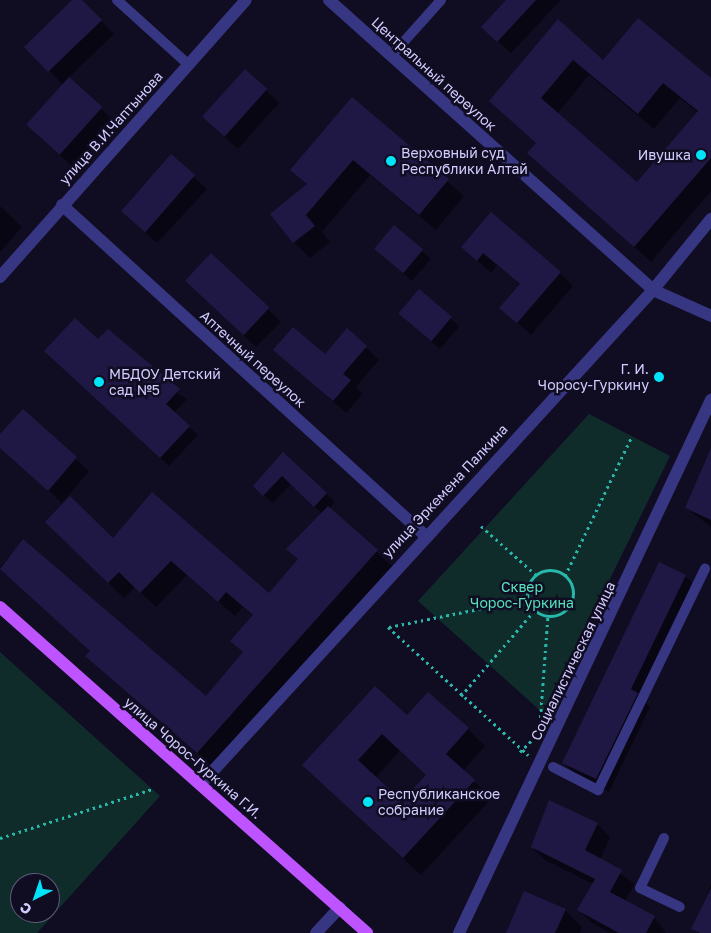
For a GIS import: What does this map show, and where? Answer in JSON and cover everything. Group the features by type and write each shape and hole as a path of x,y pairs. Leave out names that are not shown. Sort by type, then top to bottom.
{"main road":[{"name":"улица Чорос-Гуркина Г.И.","path":"0,606 367,933"}],"street":[{"name":"улица В.И.Чаптынова","path":"0,277 246,0"},
{"name":"Центральный переулок","path":"329,0 653,290"},
{"name":"Аптечный переулок","path":"62,205 425,535"},
{"name":"улица Эркемена Палкина","path":"201,784 425,535 653,290 711,219"},
{"path":"653,290 711,316"},
{"name":"Социалистическая улица","path":"458,933 547,765 711,400"},
{"path":"316,933 340,908"}],"lane":[{"path":"117,0 189,65"},
{"path":"391,56 441,0"},
{"path":"547,765 598,790 705,569"},
{"path":"664,838 640,888 680,907"}],"path":[{"path":"566,576 632,436"},
{"path":"481,526 536,575"},
{"path":"551,570 566,576 573,588 571,602 562,613 548,616 535,610 528,600 529,586 536,575 551,570"},
{"path":"528,600 388,627 520,752 538,734 548,616"},
{"path":"461,696 535,610"},
{"path":"0,838 153,789"}],"green space":[{"name":"Сквер Чорос-Гуркина","path":"589,414 670,456 544,714 418,601"},
{"path":"0,652 160,796 60,907 60,873 10,873 10,923 46,923 37,933 0,933"}],"building":[{"path":"72,0 82,0 102,20 48,72 24,47"},
{"path":"506,0 536,0 497,42 481,27"},
{"path":"638,18 711,78 711,158 634,247 527,153 536,143 489,101 558,19 603,60","holes":["573,60 638,114 663,83 698,111 637,182 541,98"]},
{"path":"245,69 267,89 224,137 202,117"},
{"path":"69,77 102,107 60,155 26,125"},
{"name":"Верховный суд Республики Алтай","path":"352,97 449,179 419,215 353,160 306,215 315,226 293,243 270,214 307,184 290,170"},
{"path":"171,154 195,175 145,232 121,211"},
{"path":"491,212 561,272 517,323 499,308 520,284 483,253 477,261 461,247"},
{"path":"394,225 423,249 403,273 374,249"},
{"path":"211,253 270,308 244,335 185,281"},
{"path":"419,289 452,317 431,341 398,314"},
{"name":"МБДОУ Детский сад №5","path":"75,318 98,339 108,329 180,389 166,404 190,426 160,458 44,351"},
{"path":"293,327 325,354 347,328 367,346 343,374 351,380 333,401 273,350"},
{"path":"23,409 77,457 48,491 0,448 0,434"},
{"path":"711,448 711,520 685,508"},
{"path":"283,452 327,493 314,507 282,476 263,496 253,486"},
{"path":"152,492 269,593 298,559 286,549 328,506 378,550 197,753 85,656 90,651 0,569 23,539 206,696 243,652 230,641 253,615 226,592 218,602 171,561 140,593 119,572 108,583 45,522 70,496 113,538"},
{"path":"659,562 686,575 631,689 638,693 596,779 562,763"},
{"path":"375,686 407,715 428,692 469,728 446,754 475,780 403,858 302,765","holes":["382,734 426,775 402,801 358,760"]},
{"path":"549,800 598,823 585,850 622,870 610,892 655,916 646,933 619,933 577,910 595,879 531,847"},
{"path":"711,888 711,933 700,933 691,929"},
{"path":"524,891 566,909 555,933 506,933"}],"place":[{"name":"Ивушка","path":"701,155"},
{"name":"Верховный суд Республики Алтай","path":"391,161"},
{"name":"Г. И. Чоросу-Гуркину","path":"659,377"},
{"name":"МБДОУ Детский сад №5","path":"99,382"},
{"name":"Республиканское собрание","path":"368,802"}]}
